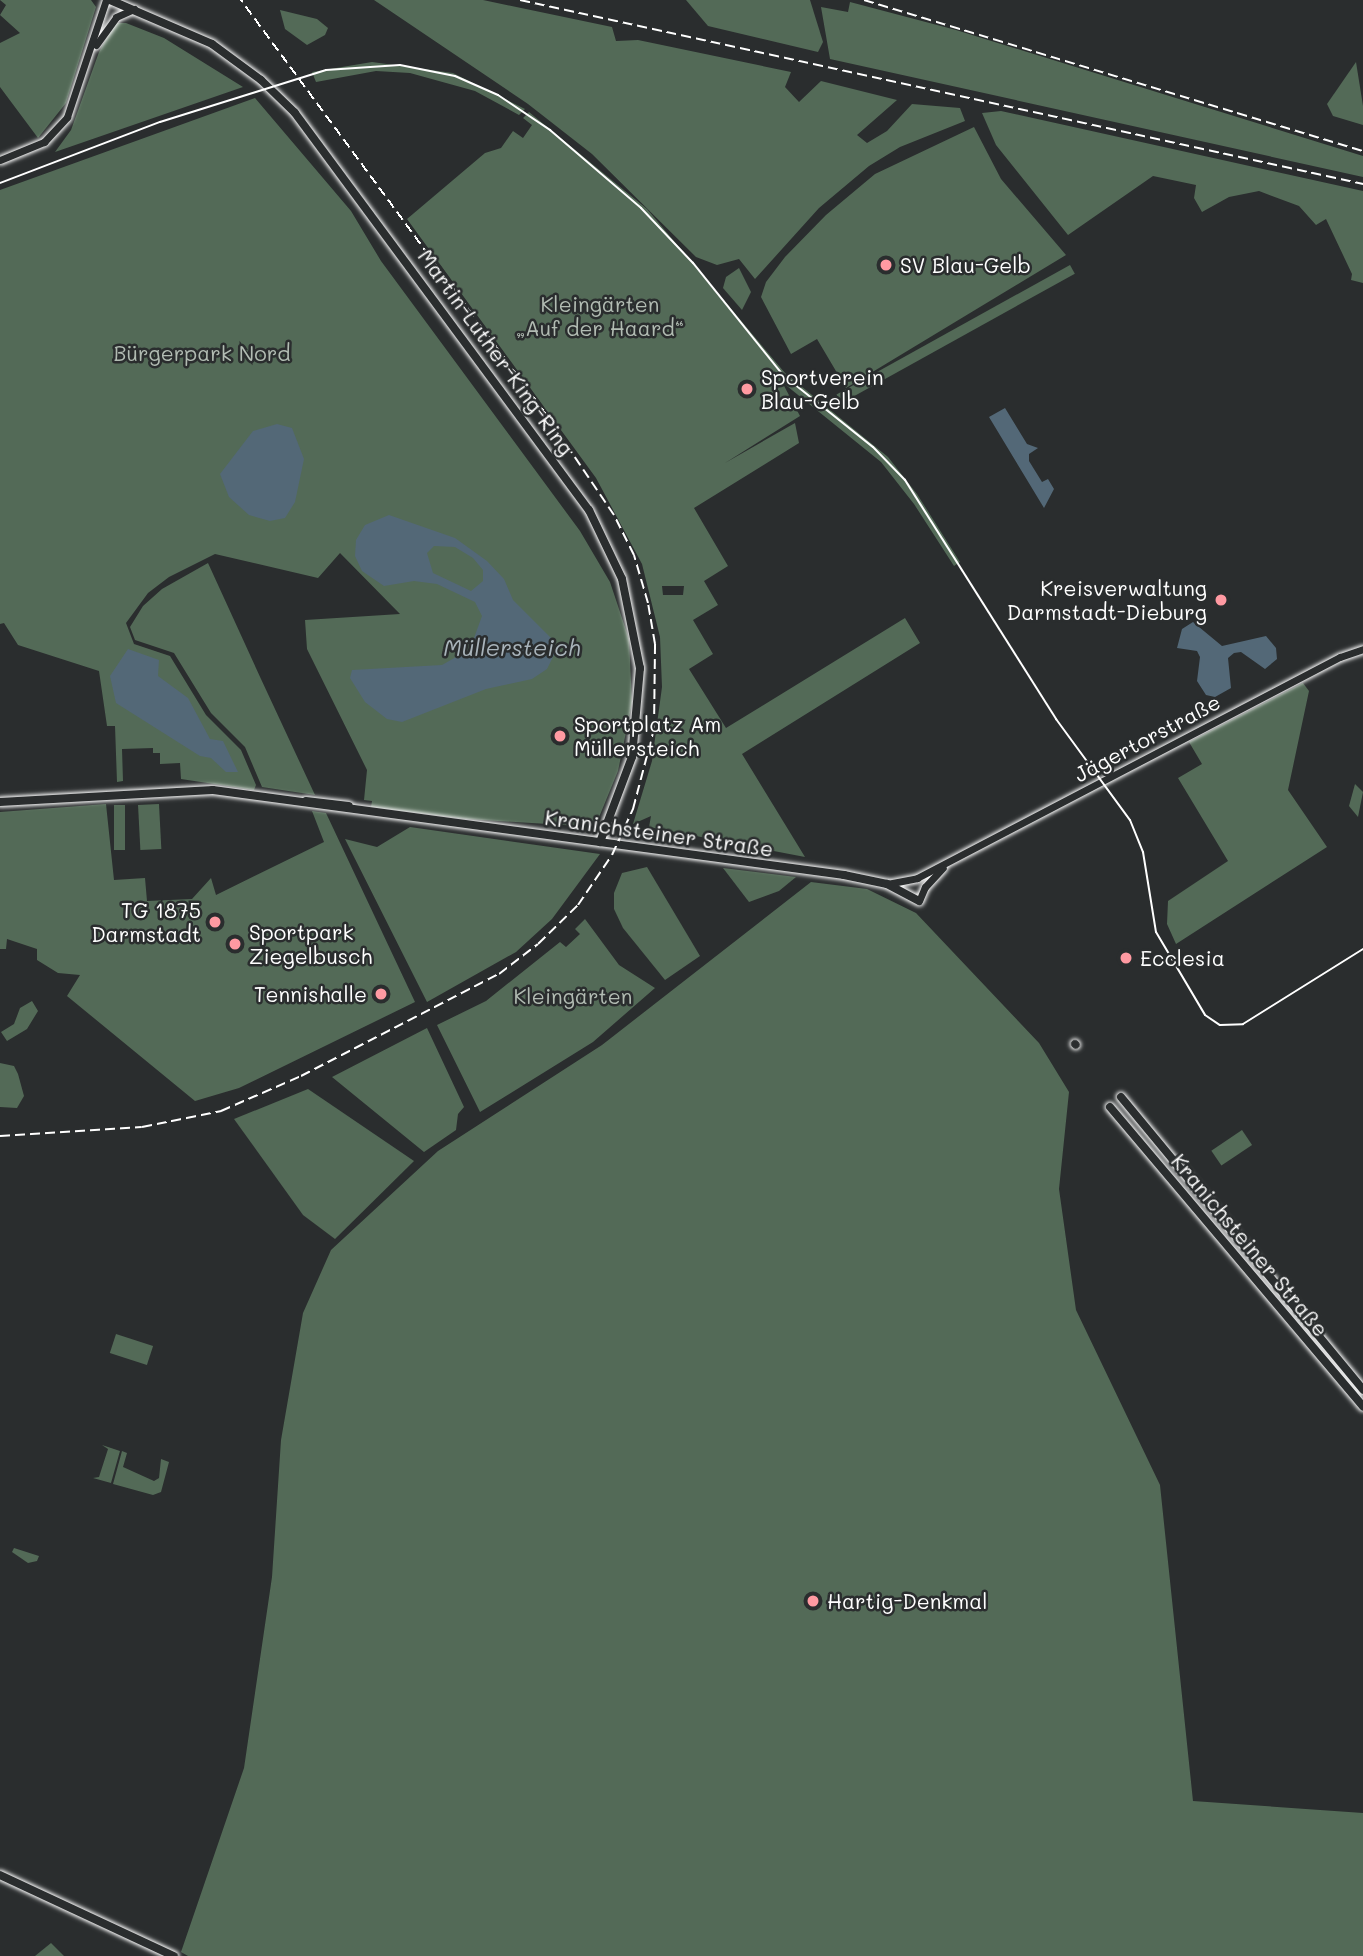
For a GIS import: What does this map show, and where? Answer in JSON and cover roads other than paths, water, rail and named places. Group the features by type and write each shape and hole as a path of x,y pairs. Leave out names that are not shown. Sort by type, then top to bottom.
{"main road":[{"name":"Martin-Luther-King-Ring","path":"108,0 135,8 187,30 230,56 295,113 598,526 630,607 640,696 632,757 600,842"},
{"name":"Kranichsteiner Straße","path":"0,802 175,790 293,802 600,842 887,884 919,901"},
{"name":"Kranichsteiner Straße","path":"1121,1097 1363,1390"},
{"name":"Kranichsteiner Straße","path":"1110,1107 1363,1406"},
{"path":"0,1875 174,1956"}],"street":[{"path":"0,160 34,148 55,132 67,117 108,0"},
{"path":"86,64 107,27 135,8"},
{"name":"Jägertorstraße","path":"887,884 917,878 950,862 1340,657 1363,649"},
{"name":"Jägertorstraße","path":"919,901 925,887 950,862"},
{"name":"Jägertorstraße","path":"905,893 917,878"}],"water":[{"path":"1005,408 1027,444 1038,448 1029,454 1029,461 1042,482 1048,479 1054,489 1044,508 989,417"},
{"path":"277,424 292,428 304,459 295,502 285,518 270,521 249,515 229,497 220,474 253,431"},
{"name":"Müllersteich","path":"389,515 455,538 487,561 504,579 513,600 553,640 555,653 547,669 532,679 486,689 402,722 387,719 365,702 350,678 352,670 442,665 470,649 482,616 475,602 437,584 414,581 384,586 362,571 355,556 356,540 365,525","holes":["434,546 455,547 473,558 483,570 483,581 471,591 433,573 427,553"]},
{"path":"1193,622 1222,646 1266,636 1276,648 1277,659 1265,669 1241,652 1234,653 1228,658 1231,688 1215,697 1206,695 1197,681 1200,657 1197,651 1177,648 1182,629"},
{"path":"128,649 159,660 158,676 188,698 210,739 223,741 238,772 226,772 211,758 200,756 116,703 110,676"}],"tram line":[{"path":"0,183 160,122 326,70 400,65 455,76 498,95 550,130 641,208 693,263 783,375 873,447 905,480 1056,719 1130,820 1143,852 1156,932 1205,1015 1220,1025 1243,1024 1363,949"}],"railway":[{"path":"0,1136 142,1127 221,1111 301,1076 499,974 538,944 578,905 612,855 633,809 654,729 655,644 648,603 634,555 614,515 545,413 241,0"},
{"path":"520,0 1363,184"},
{"path":"864,0 1363,151"}],"place":[{"name":"SV Blau-Gelb","path":"886,265"},
{"name":"Sportverein Blau-Gelb","path":"747,389"},
{"name":"Kreisverwaltung Darmstadt-Dieburg","path":"1221,600"},
{"name":"Sportplatz Am Müllersteich","path":"560,736"},
{"name":"TG 1875 Darmstadt","path":"215,922"},
{"name":"Sportpark Ziegelbusch","path":"235,944"},
{"name":"Ecclesia","path":"1126,958"},
{"name":"Tennishalle","path":"381,994"},
{"name":"Hartig-Denkmal","path":"813,1601"}],"park label":[{"name":"Kleingärten „Auf der Haard“","path":"600,316"},
{"name":"Bürgerpark Nord","path":"202,353"},
{"name":"Kleingärten","path":"573,996"}]}
